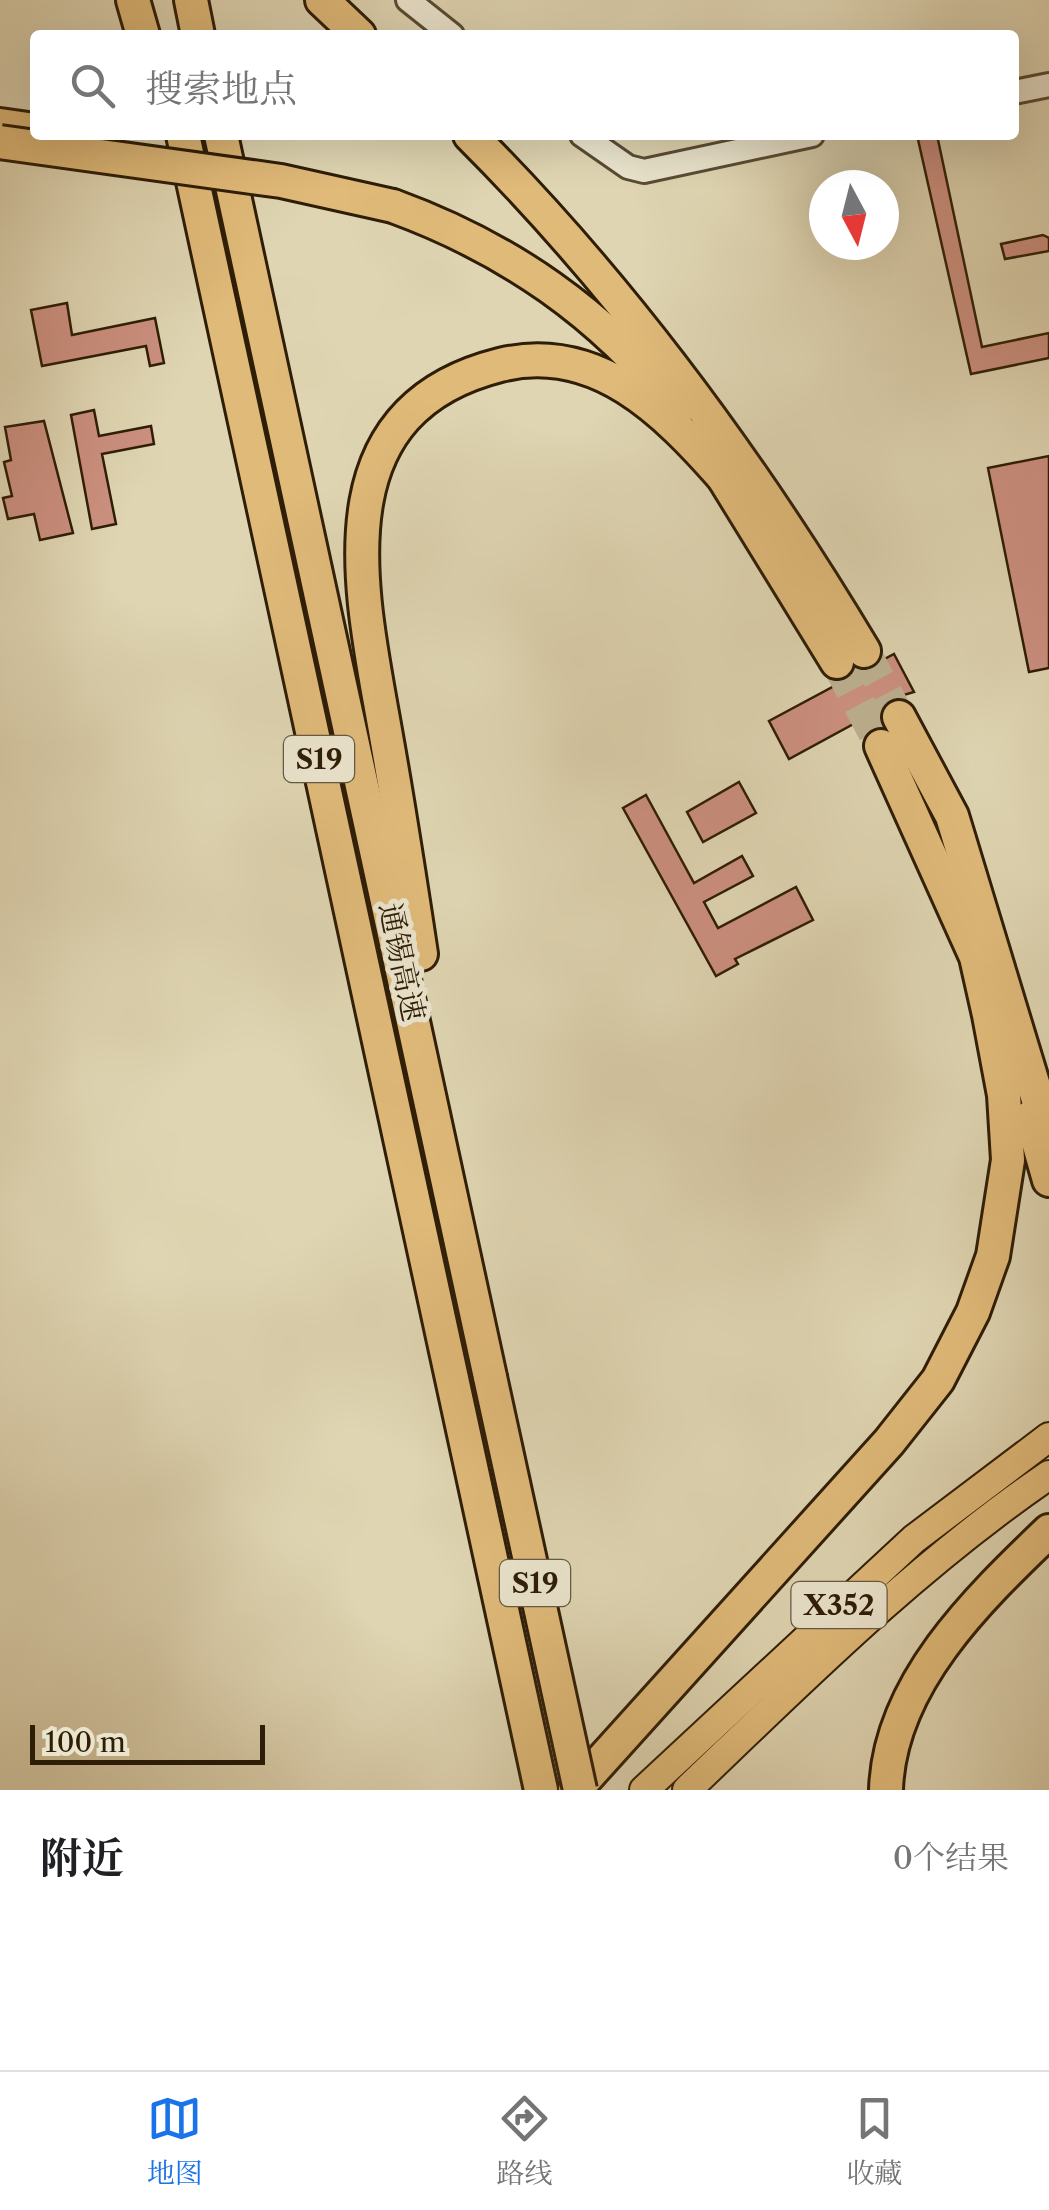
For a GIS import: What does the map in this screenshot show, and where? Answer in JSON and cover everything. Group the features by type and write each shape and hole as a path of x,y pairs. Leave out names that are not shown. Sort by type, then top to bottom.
{"highway":[{"path":"132,0 141,30"},
{"path":"154,0 161,30"},
{"path":"191,0 197,30"},
{"path":"322,0 354,30"},
{"path":"0,125 30,129"},
{"path":"105,140 262,162 395,199 554,286 628,350 799,542 851,656"},
{"path":"169,140 262,496"},
{"name":"通锡高速","path":"184,140 541,1790"},
{"name":"通锡高速","path":"221,140 578,1790"},
{"path":"475,140 589,260 667,356 729,465"},
{"path":"0,142 395,199"},
{"path":"459,1231 408,865 360,573 364,502 374,471 404,420 448,383 508,363 544,360 603,374 632,390 729,465"},
{"path":"899,717 952,816 992,991 1048,1176"},
{"path":"882,746 984,951 1049,1070"},
{"path":"984,951 1049,1136"},
{"path":"578,1790 889,1442 938,1380 973,1312 993,1256 1008,1160 1004,1095 984,951"},
{"path":"886,1790 896,1724 917,1684 953,1634 1049,1532"}],"main road":[{"name":"X352","path":"644,1790 914,1539 996,1473 1049,1438"},
{"name":"X352","path":"687,1790 932,1562 1049,1474"}],"street":[{"path":"408,0 446,30"},
{"path":"1019,91 1049,85"},
{"path":"589,140 628,167 644,171 789,140"}],"building":[{"path":"918,140 938,140 982,347 1049,333 1049,358 971,374"},
{"path":"1043,235 1049,238 1049,251 1005,259 1001,244"},
{"path":"67,303 72,335 155,318 164,363 150,366 146,346 42,366 31,310"},
{"path":"94,410 99,436 151,426 154,444 102,454 116,524 92,529 71,415"},
{"path":"44,421 73,533 40,540 34,514 8,519 3,498 12,496 4,462 11,460 5,427"},
{"path":"1049,456 1049,668 1029,672 988,468"},
{"path":"894,654 914,692 890,699 881,709 789,759 769,721"},
{"path":"739,782 756,813 703,842 687,812"},
{"path":"646,795 694,883 742,856 753,876 704,902 718,928 796,887 813,920 735,959 738,964 716,976 623,808"}],"tunnel":[{"path":"864,651 899,717"},
{"path":"837,662 881,746"}]}
